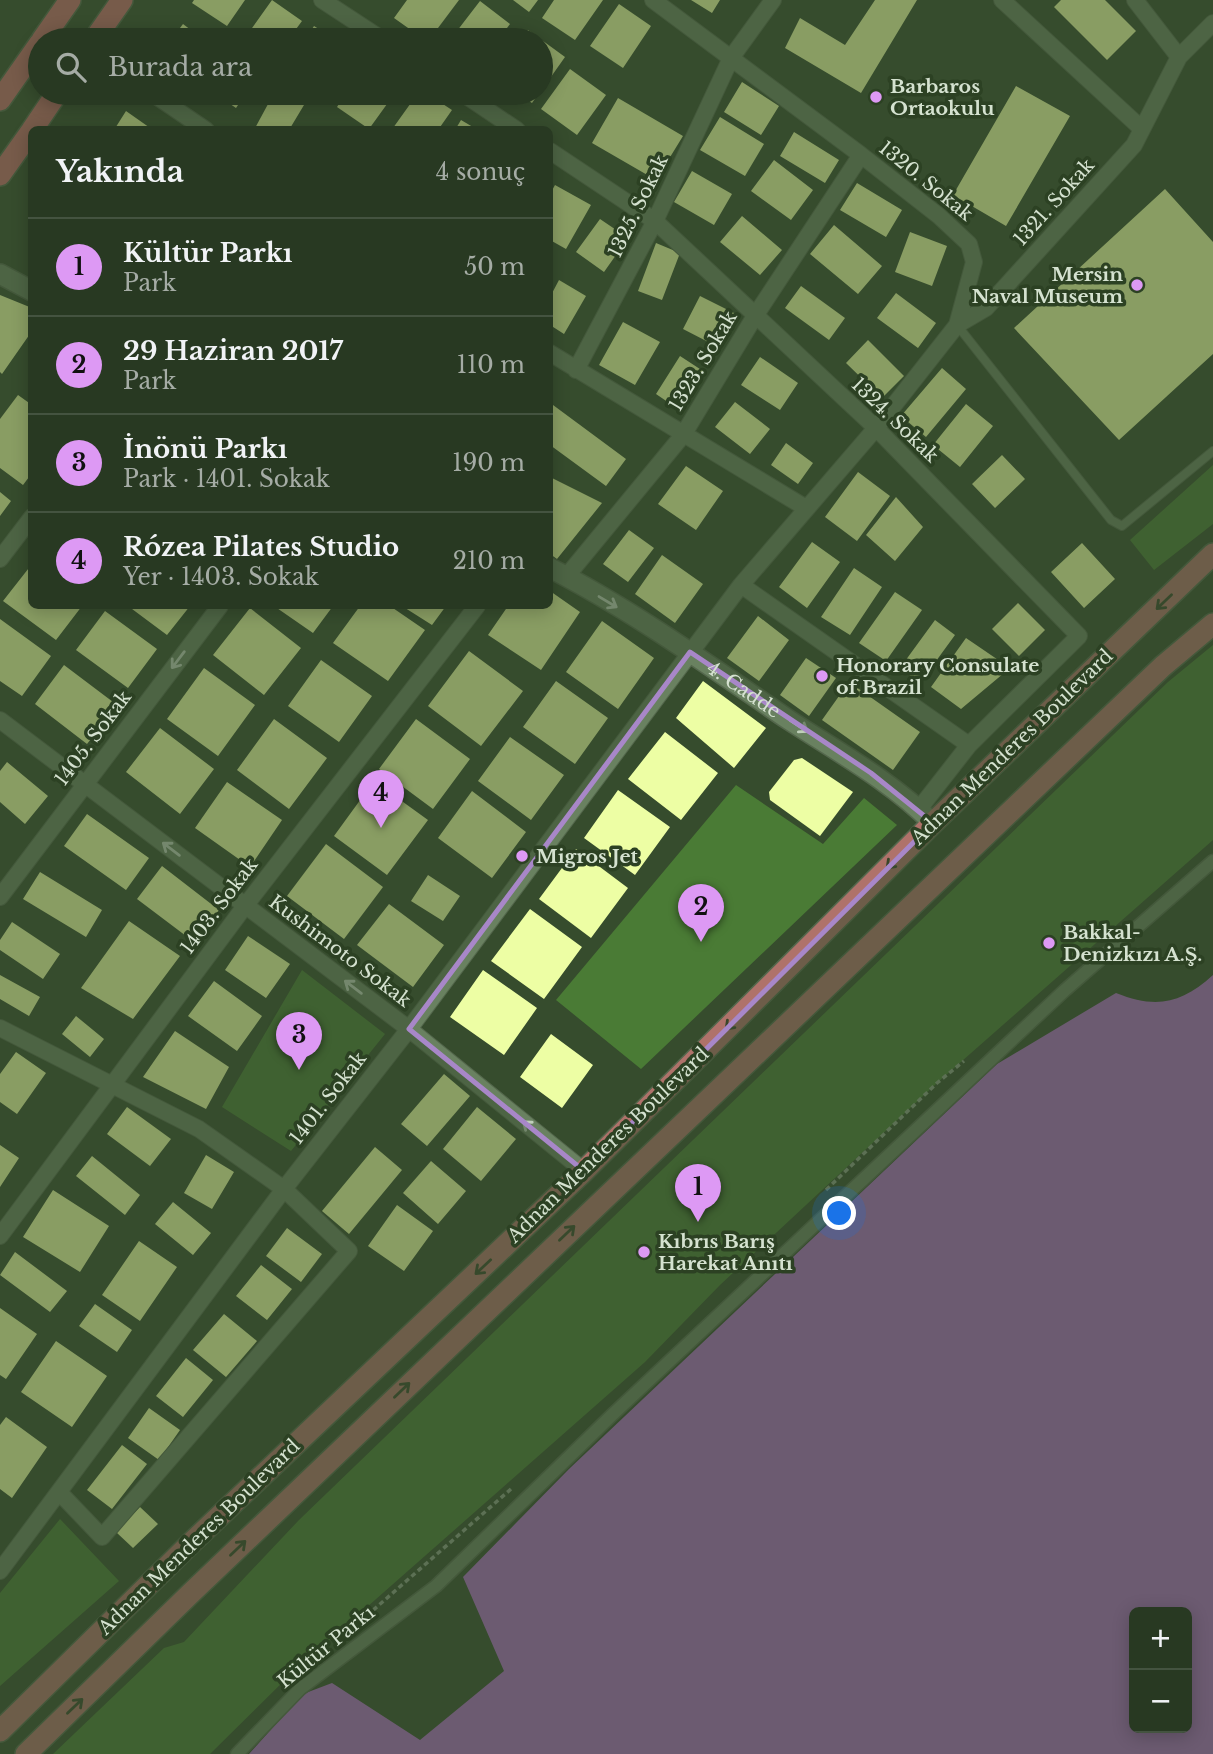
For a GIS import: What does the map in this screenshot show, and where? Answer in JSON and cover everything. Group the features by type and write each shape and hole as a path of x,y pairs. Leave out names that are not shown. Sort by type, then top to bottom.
{"highway":[{"path":"50,28 70,0"},
{"path":"102,28 122,0"},
{"path":"0,100 28,60"},
{"path":"35,126 49,105"},
{"path":"0,175 28,136"}],"main road":[{"name":"Adnan Menderes Boulevard","path":"0,1731 190,1544 584,1171 926,816 1213,554"},
{"name":"Adnan Menderes Boulevard","path":"26,1754 201,1583 800,1011 1163,666 1213,624"}],"street":[{"path":"322,0 365,28"},
{"name":"1320. Sokak","path":"653,0 861,155 939,216 969,244 974,262 957,325"},
{"name":"1325. Sokak","path":"576,370 655,221 732,58 773,0"},
{"path":"1002,0 1142,130"},
{"path":"1135,0 1179,57"},
{"name":"1321. Sokak","path":"690,652 741,585 876,428 957,325 986,308 1134,145 1179,57 1213,23"},
{"path":"169,105 200,126"},
{"path":"480,105 511,126"},
{"name":"1324. Sokak","path":"553,153 655,221 876,428 1079,636 969,745"},
{"name":"1323. Sokak","path":"558,572 682,435 755,316 861,155"},
{"path":"0,274 28,289"},
{"path":"553,355 806,508"},
{"path":"0,559 28,522"},
{"name":"4. Cadde","path":"558,572 690,652 871,773 926,816"},
{"path":"741,585 969,745 926,816"},
{"name":"1405. Sokak","path":"0,897 218,609"},
{"name":"1403. Sokak","path":"0,1236 245,906 475,609"},
{"name":"1401. Sokak","path":"0,1571 284,1189 409,1029 690,652"},
{"name":"Kushimoto Sokak","path":"0,720 409,1029 584,1171"},
{"name":"Kültür Parkı","path":"237,1754 300,1689 436,1586 594,1433 1044,1010 1213,861"},
{"path":"0,1028 198,1129 284,1189 349,1251 102,1537 60,1492"}],"lane":[{"path":"957,325 1111,520 1122,527 1213,451"}],"highlighted area":[{"path":"690,652 871,773 933,823 584,1171 409,1029"}],"green space":[{"path":"1213,465 1213,524 1154,570 1130,540"},
{"path":"1213,645 1213,840 937,1083 720,1285 645,1362 291,1674 210,1754 53,1754 164,1648 184,1642 299,1520 1168,682"},
{"path":"736,785 823,844 864,798 897,825 641,1069 556,1000"},
{"path":"302,970 385,1034 291,1151 222,1107"},
{"path":"60,1519 119,1581 0,1686 0,1593"}],"shaded area":[{"path":"1213,975 1213,1754 249,1754 303,1694 332,1683 420,1740 504,1671 463,1577 569,1469 997,1064 1116,993 1156,1002 1179,998"}],"building":[{"path":"194,0 245,0 227,26 192,3"},
{"path":"272,0 302,21 297,28 252,28"},
{"path":"407,0 459,0 438,28 408,28 394,18"},
{"path":"513,0 538,0 529,12"},
{"path":"554,0 603,0 575,40 542,18"},
{"path":"691,0 720,0 712,13"},
{"path":"875,0 917,0 861,93 785,48 800,18 845,45"},
{"path":"1061,0 1105,0 1136,31 1107,60 1054,7"},
{"path":"480,1 510,24 507,28 459,28"},
{"path":"619,4 651,26 623,68 590,46"},
{"path":"553,48 565,57 553,74"},
{"path":"570,69 606,95 577,135 541,109 544,105 553,105 553,92"},
{"path":"742,82 779,106 761,135 724,112"},
{"path":"1016,86 1070,116 1006,226 953,195"},
{"path":"618,98 683,136 656,180 592,143"},
{"path":"268,105 304,105 291,126 256,126"},
{"path":"386,105 371,126 365,126 337,107"},
{"path":"409,105 444,105 452,110 441,126 394,126"},
{"path":"126,111 147,126 117,126"},
{"path":"720,117 764,144 745,176 700,150"},
{"path":"461,120 471,126 457,126"},
{"path":"794,132 839,160 825,183 780,156"},
{"path":"774,160 813,190 791,220 751,191"},
{"path":"692,171 732,194 714,225 674,202"},
{"path":"857,183 902,210 886,237 840,210"},
{"path":"555,185 591,205 566,249 553,242"},
{"name":"Mersin Naval Museum","path":"1165,189 1213,242 1213,354 1119,440 1014,328"},
{"path":"742,216 782,250 760,275 720,242"},
{"path":"600,219 628,238 604,272 576,252"},
{"path":"834,225 882,266 858,294 810,254"},
{"path":"910,232 947,246 932,286 895,272"},
{"path":"656,243 680,253 662,300 638,291"},
{"path":"559,280 586,296 564,334 553,327 553,291"},
{"path":"801,286 845,318 829,340 785,308"},
{"path":"896,293 936,323 918,348 877,318"},
{"path":"0,295 28,306 28,337 2,374"},
{"path":"700,296 734,313 716,346 683,329"},
{"path":"623,322 660,342 635,385 599,365"},
{"path":"868,340 904,376 882,398 846,363"},
{"path":"680,356 703,371 678,409 656,394"},
{"path":"760,357 798,383 780,410 741,385"},
{"path":"942,368 966,389 926,437 901,416"},
{"path":"18,395 28,402 28,478 23,485 0,468 0,419"},
{"path":"735,402 770,429 750,454 715,427"},
{"path":"966,404 993,426 960,467 933,445"},
{"path":"553,405 626,459 606,486 553,447"},
{"path":"786,443 813,463 798,484 771,465"},
{"path":"1002,455 1025,479 995,508 972,484"},
{"path":"686,466 723,491 696,530 658,504"},
{"path":"858,472 890,496 857,541 825,517"},
{"path":"553,478 602,503 557,559 553,556"},
{"path":"0,492 11,501 0,516"},
{"path":"896,497 923,527 895,561 866,535"},
{"path":"629,530 654,548 628,582 603,564"},
{"path":"812,542 840,562 807,608 779,587"},
{"path":"1082,543 1115,579 1084,608 1051,572"},
{"path":"662,555 703,584 675,623 635,594"},
{"path":"854,568 882,587 850,635 821,617"},
{"path":"28,569 28,609 80,609 56,640 3,601"},
{"path":"895,592 922,610 886,661 859,643"},
{"path":"553,593 580,612 541,670 488,635 506,609 553,609"},
{"path":"1018,603 1045,630 1019,656 992,629"},
{"path":"132,609 188,609 167,635"},
{"path":"249,609 301,648 264,695 213,655"},
{"path":"278,609 331,609 313,633"},
{"path":"358,609 394,609 425,630 388,681 333,643"},
{"path":"407,609 444,609 432,625"},
{"path":"105,611 157,649 128,688 76,650"},
{"path":"758,616 789,640 759,681 727,658"},
{"path":"0,619 51,656 22,696 0,681"},
{"path":"935,620 955,635 920,683 900,668"},
{"path":"602,621 654,658 618,709 566,672"},
{"path":"966,638 1010,668 961,709 931,687"},
{"path":"469,651 523,691 481,746 428,706"},
{"path":"806,658 836,678 809,716 780,695"},
{"path":"321,660 372,696 339,742 288,706"},
{"path":"64,665 117,705 87,744 35,704"},
{"path":"204,668 255,705 218,756 167,719"},
{"path":"556,681 608,718 575,764 523,727"},
{"path":"703,681 766,728 734,768 676,718"},
{"path":"849,682 920,732 893,770 822,720"},
{"path":"274,719 327,758 289,809 237,770"},
{"path":"416,719 470,759 433,809 379,769"},
{"path":"160,728 214,769 180,814 126,772"},
{"path":"665,732 718,773 681,820 628,779"},
{"path":"510,737 564,775 531,820 478,781"},
{"path":"802,758 853,792 820,836 770,800 769,792 794,760"},
{"path":"7,762 48,796 25,824 0,802 0,771"},
{"path":"374,781 428,820 387,875 334,836"},
{"path":"227,782 282,820 250,867 195,828"},
{"path":"618,790 670,827 635,875 584,838"},
{"path":"472,791 526,832 492,878 438,838"},
{"path":"87,814 149,858 126,890 64,846"},
{"path":"326,844 383,887 344,939 287,896"},
{"path":"576,849 628,888 591,938 539,899"},
{"path":"162,866 219,910 194,942 137,899"},
{"path":"40,872 102,910 86,937 23,899"},
{"path":"428,875 460,896 443,921 411,901"},
{"path":"389,904 444,945 413,987 357,945"},
{"path":"530,909 582,947 544,999 491,961"},
{"path":"129,921 180,956 133,1019 81,988"},
{"path":"12,922 60,954 43,979 0,950 0,940"},
{"path":"248,936 290,964 266,998 225,970"},
{"path":"483,970 537,1008 504,1055 450,1017"},
{"path":"0,975 40,997 29,1016 0,999"},
{"path":"214,981 262,1016 237,1051 188,1016"},
{"path":"76,1016 104,1039 90,1057 62,1034"},
{"path":"175,1031 229,1067 206,1109 143,1077"},
{"path":"551,1034 593,1065 562,1108 520,1077"},
{"path":"16,1052 46,1073 17,1114 0,1102 0,1074"},
{"path":"444,1074 470,1096 427,1146 401,1124"},
{"path":"127,1107 171,1139 150,1166 107,1134"},
{"path":"477,1107 516,1139 481,1181 443,1149"},
{"path":"0,1145 19,1158 0,1187"},
{"path":"375,1147 402,1170 349,1234 322,1211"},
{"path":"206,1155 234,1172 212,1209 184,1193"},
{"path":"92,1156 140,1195 125,1215 76,1176"},
{"path":"431,1161 466,1191 438,1224 403,1193"},
{"path":"53,1190 109,1226 80,1272 23,1237"},
{"path":"173,1202 211,1233 193,1255 155,1224"},
{"path":"397,1205 433,1231 404,1271 368,1246"},
{"path":"287,1228 322,1254 301,1282 266,1256"},
{"path":"139,1241 177,1267 140,1321 102,1295"},
{"path":"15,1252 67,1291 50,1312 0,1275"},
{"path":"261,1265 292,1289 267,1320 236,1296"},
{"path":"95,1304 132,1330 117,1352 79,1326"},
{"path":"0,1308 37,1334 6,1379 0,1375"},
{"path":"224,1314 257,1341 226,1377 193,1350"},
{"path":"56,1341 107,1376 72,1427 21,1392"},
{"path":"186,1358 213,1380 183,1417 156,1396"},
{"path":"149,1408 180,1430 159,1460 128,1438"},
{"path":"6,1417 47,1447 12,1498 0,1489 0,1425"},
{"path":"122,1445 147,1464 112,1509 87,1490"},
{"path":"140,1507 158,1524 133,1548 116,1532"}],"place":[{"name":"Barbaros Ortaokulu","path":"876,97"},
{"name":"Mersin Naval Museum","path":"1137,285"},
{"name":"Honorary Consulate of Brazil","path":"822,676"},
{"name":"Rózea Pilates Studio","path":"381,828"},
{"name":"Migros Jet","path":"522,856"},
{"name":"29 Haziran 2017","path":"701,942"},
{"name":"Bakkal- Denizkızı A.Ş.","path":"1049,943"},
{"name":"İnönü Parkı","path":"299,1070"},
{"name":"Kültür Parkı","path":"698,1222"},
{"name":"Kıbrıs Barış Harekat Anıtı","path":"644,1252"}]}
